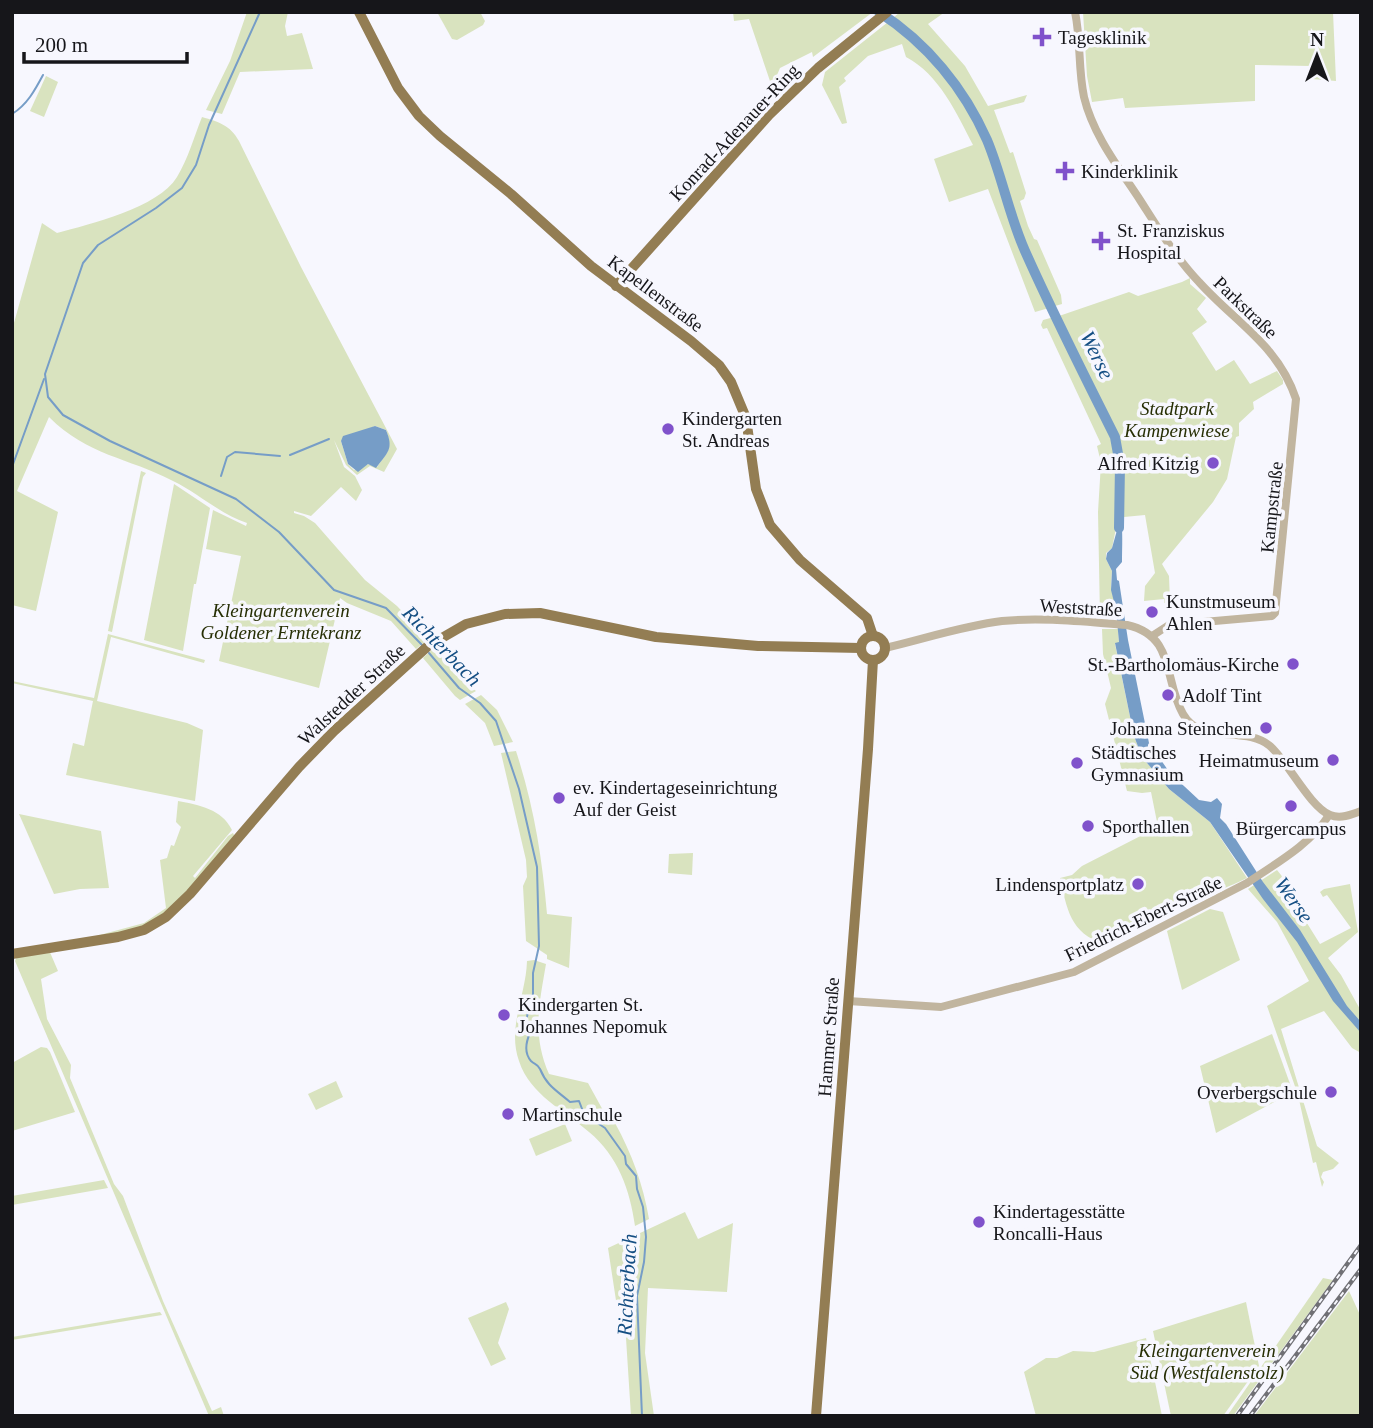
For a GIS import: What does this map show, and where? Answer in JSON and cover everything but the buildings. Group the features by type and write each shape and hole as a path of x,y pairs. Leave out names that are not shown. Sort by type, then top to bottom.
{"main road":[{"name":"Kapellenstraße","path":"359,12 398,88 419,116 521,202 591,266 691,341 726,374 746,418 756,489 770,525 800,560 867,618 873,636"},
{"name":"Konrad-Adenauer-Ring","path":"616,286 769,115 818,68 887,12"},
{"name":"Walstedder Straße","path":"12,954 118,937 144,930 166,917 196,887 305,760 334,731 425,648 466,624 498,615 549,614 622,631 679,639 758,646 861,648"},
{"path":"873,636 880,638 885,648 880,658 873,660 863,655 861,648 863,641 873,636"},
{"name":"Hammer Straße","path":"816,1416 873,660"}],"street":[{"name":"Parkstraße","path":"1075,12 1084,97 1102,141 1189,271 1260,340 1284,370 1296,400"},
{"name":"Kampstraße","path":"1152,635 1169,625 1272,616 1276,607 1296,400"},
{"name":"Weststraße","path":"885,648 1004,621 1117,624 1152,635"},
{"path":"1152,635 1161,647 1178,703 1188,721 1207,732 1257,738 1276,752 1317,805 1329,815 1340,817 1361,811"},
{"name":"Friedrich-Ebert-Straße","path":"848,1001 941,1007 1074,972 1261,874 1321,827 1329,815"}],"green space":[{"path":"247,12 288,12 285,26 287,36 302,33 313,69 240,72 222,114 206,110 230,61"},
{"path":"437,12 480,12 485,21 483,25 457,40 452,39"},
{"path":"733,12 873,12 813,57 812,52 780,68 772,87 749,19 734,21"},
{"path":"900,12 945,12 928,24 965,66 988,106 1027,95 1024,102 994,110 1010,153 1013,152 1026,193 1020,201 1028,226 1061,295 1062,304 1055,306 1025,245 1012,214 990,143 973,107 937,58 893,18"},
{"path":"1083,12 1333,12 1336,81 1312,79 1311,66 1255,65 1255,101 1125,108 1123,98 1092,102 1087,76"},
{"path":"888,22 932,60 956,90 977,124 1012,224 1049,308 1035,312 988,189 949,202 934,159 973,145 946,96 918,64 906,57 902,44 868,56 844,78 846,81 839,87 847,123 842,124 822,85 825,72"},
{"path":"46,76 58,82 44,117 30,111"},
{"name":"Kleingartenverein Goldener Erntekranz","path":"202,117 228,128 239,141 301,267 397,449 384,472 370,466 357,475 346,465 334,440 344,467 355,476 362,490 356,501 341,487 311,516 294,513 315,523 365,580 397,606 428,639 416,649 391,621 340,598 319,688 219,661 241,556 206,549 213,510 246,526 247,523 173,481 78,440 49,417 17,491 58,512 36,611 12,605 12,330 42,223 57,233 122,213 155,198 177,177","holes":["375,426 386,430 388,450 377,467 368,464 354,470 348,464 341,441"]},
{"name":"Stadtpark Kampenwiese","path":"1190,278 1190,284 1206,298 1197,309 1207,322 1192,333 1216,371 1234,360 1250,384 1277,371 1283,384 1253,402 1254,409 1239,423 1239,436 1236,437 1227,479 1213,502 1162,564 1169,576 1170,602 1164,603 1164,599 1144,601 1145,586 1155,573 1145,515 1124,517 1123,465 1118,436 1059,316 1129,292 1138,296"},
{"path":"1054,317 1115,447 1118,518 1112,548 1106,553 1106,559 1112,571 1111,586 1117,617 1100,617 1098,512 1101,463 1097,446 1101,444 1047,328 1043,329 1041,325 1043,320"},
{"path":"141,471 146,473 112,632 108,631"},
{"path":"174,484 210,508 183,651 144,640"},
{"name":"Lindensportplatz","path":"1102,629 1118,629 1119,643 1115,644 1134,736 1142,757 1169,789 1210,822 1247,878 1194,901 1192,899 1104,944 1077,926 1068,910 1060,878 1072,875 1082,866 1158,827 1151,792 1127,791 1105,704 1111,688 1103,654"},
{"path":"108,634 205,660 204,663 111,637 97,701 187,723 203,730 195,801 66,775 73,743 84,746 93,701 12,683 94,698"},
{"path":"435,647 459,678 476,691 460,700 455,696 423,658"},
{"path":"481,695 497,710 513,742 494,746 485,723 465,704"},
{"path":"516,751 536,832 547,914 572,917 569,968 547,959 547,955 526,941 523,886 527,877 526,860 501,753"},
{"path":"178,801 202,806 216,813 232,830 193,876 195,878 228,836 233,833 235,837 202,877 164,914 134,930 96,936 144,923 166,908 160,860 167,858 181,827 176,822"},
{"path":"19,814 101,831 109,888 80,889 54,894"},
{"path":"693,853 692,875 668,873 669,854"},
{"path":"1277,870 1285,880 1282,883 1320,944 1351,928 1327,895 1323,897 1320,892 1350,884 1358,932 1328,958 1361,1011 1361,1053 1352,1048 1324,1011 1281,1029 1317,1146 1339,1163 1333,1169 1323,1172 1322,1187 1316,1162 1313,1163 1298,1095 1267,1006 1309,981 1277,922 1248,889"},
{"path":"1210,909 1223,912 1240,960 1182,990 1167,931"},
{"path":"49,950 58,971 41,979 47,1019 71,1065 70,1078 114,1184 123,1196 163,1301 212,1411 221,1407 224,1416 209,1416 15,961 17,957"},
{"path":"527,961 546,964 538,1020 540,1046 549,1074 588,1083 610,1123 615,1123 627,1146 647,1206 649,1219 635,1226 626,1187 608,1152 589,1132 539,1093 524,1073 519,1061 516,1024"},
{"path":"1272,1034 1293,1092 1216,1133 1200,1066"},
{"path":"41,1047 50,1052 75,1112 12,1131 12,1063"},
{"path":"336,1081 343,1097 316,1110 308,1094"},
{"path":"565,1124 572,1141 536,1156 529,1139"},
{"path":"104,1180 108,1188 12,1205 12,1196"},
{"path":"685,1212 698,1239 733,1223 727,1292 648,1288 645,1353 654,1416 631,1416 624,1307 617,1307 608,1248"},
{"path":"1323,1278 1333,1280 1233,1416 1227,1416"},
{"path":"1349,1291 1361,1317 1361,1416 1254,1416"},
{"path":"506,1302 509,1309 498,1343 506,1359 491,1366 468,1318"},
{"name":"Kleingartenverein Süd (Westfalenstolz)","path":"1246,1302 1259,1366 1223,1416 1171,1416 1153,1331"},
{"path":"160,1312 162,1315 12,1340 12,1337"},
{"path":"1146,1338 1162,1416 1036,1416 1024,1372 1046,1358 1057,1358 1073,1351 1094,1352"}],"water":[{"path":"375,426 386,430 390,446 376,468 368,464 358,472 348,464 341,441 343,436"},
{"path":"1121,516 1122,562 1116,569 1117,580 1149,743 1170,773 1199,800 1211,802 1217,798 1222,804 1220,818 1263,882 1300,930 1347,1006 1361,1022 1361,1033 1333,1001 1297,942 1263,899 1210,822 1169,789 1142,757 1134,736 1115,643 1119,642 1111,590 1112,571 1106,559"}],"waterway":[{"name":"Richterbach","path":"260,12 209,125 196,165 182,188 98,245 83,263 45,374 48,397 63,415 110,441 236,499 279,532 334,590 386,608 423,646"},
{"name":"Werse","path":"879,12 913,38 942,68 967,102 987,140 1025,251 1115,437 1120,465 1119,528"},
{"path":"12,114 34,92 43,75"},
{"path":"12,467 44,379"},
{"path":"290,455 329,439"},
{"path":"221,476 227,457 235,452 280,456"},
{"name":"Richterbach","path":"429,653 459,688 480,703 496,721 519,789 537,867 539,946 533,973 533,994 525,1024 530,1033 527,1055 552,1087 570,1102 579,1101 584,1114 605,1128 636,1176 646,1237 637,1296 642,1416"}],"railway":[{"path":"1237,1416 1361,1245"},
{"path":"1250,1416 1361,1269"}],"place":[{"name":"Tagesklinik","path":"1042,37"},
{"name":"Kinderklinik","path":"1065,171"},
{"name":"St. Franziskus Hospital","path":"1101,241"},
{"name":"Kindergarten St. Andreas","path":"668,429"},
{"name":"Alfred Kitzig","path":"1213,463"},
{"name":"Kunstmuseum Ahlen","path":"1152,612"},
{"name":"St.-Bartholomäus-Kirche","path":"1293,664"},
{"name":"Adolf Tint","path":"1168,695"},
{"name":"Johanna Steinchen","path":"1266,728"},
{"name":"Heimatmuseum","path":"1333,760"},
{"name":"Städtisches Gymnasium","path":"1077,763"},
{"name":"ev. Kindertageseinrichtung Auf der Geist","path":"559,798"},
{"name":"Bürgercampus","path":"1291,806"},
{"name":"Sporthallen","path":"1088,826"},
{"name":"Lindensportplatz","path":"1138,884"},
{"name":"Kindergarten St. Johannes Nepomuk","path":"504,1015"},
{"name":"Overbergschule","path":"1331,1092"},
{"name":"Martinschule","path":"508,1114"},
{"name":"Kindertagesstätte Roncalli-Haus","path":"979,1222"}]}
